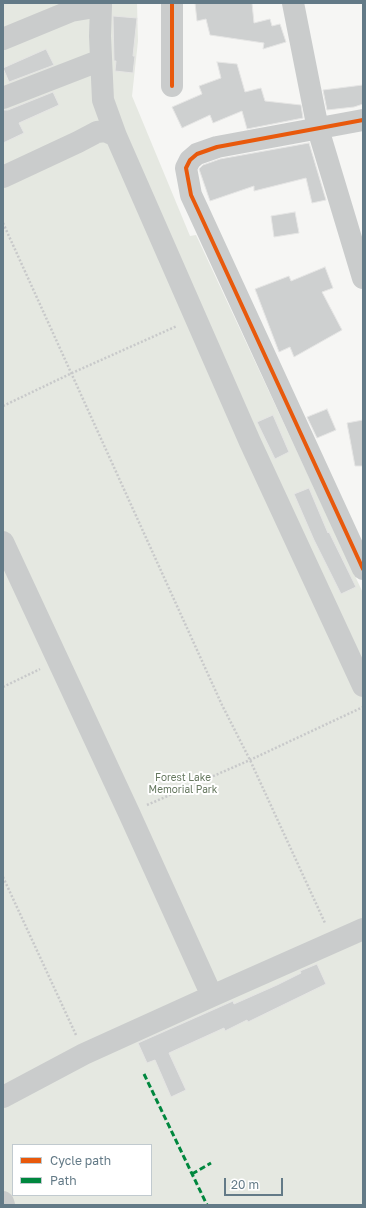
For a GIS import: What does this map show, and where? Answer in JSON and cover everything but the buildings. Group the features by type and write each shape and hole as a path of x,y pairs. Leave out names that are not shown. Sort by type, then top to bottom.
{"street":[{"path":"172,3 172,86"},
{"path":"293,3 318,129 363,278"},
{"path":"3,39 71,11 101,5 103,100 116,136 250,442 363,686"},
{"path":"3,98 101,60"},
{"path":"363,120 217,147 197,154 190,160 186,168 191,195 363,569"},
{"path":"3,177 96,132 105,131 116,136"},
{"path":"3,542 212,996"},
{"path":"3,1097 84,1054 363,929"}],"path":[{"path":"3,223 222,705 250,760 334,942"},
{"path":"3,406 196,317"},
{"path":"3,687 58,659"},
{"path":"129,813 250,760 363,707"},
{"path":"3,877 84,1054"}],"green space":[{"name":"Forest Lake Memorial Park","path":"3,3 137,3 138,41 132,96 190,236 196,235 363,593 363,1205 3,1205"}],"marked path":[{"path":"144,1074 207,1205"},
{"path":"192,1174 211,1163"}],"cycle path":[{"path":"172,3 172,86"},
{"path":"363,120 217,147 197,154 190,160 186,168 191,195 363,569"}]}
